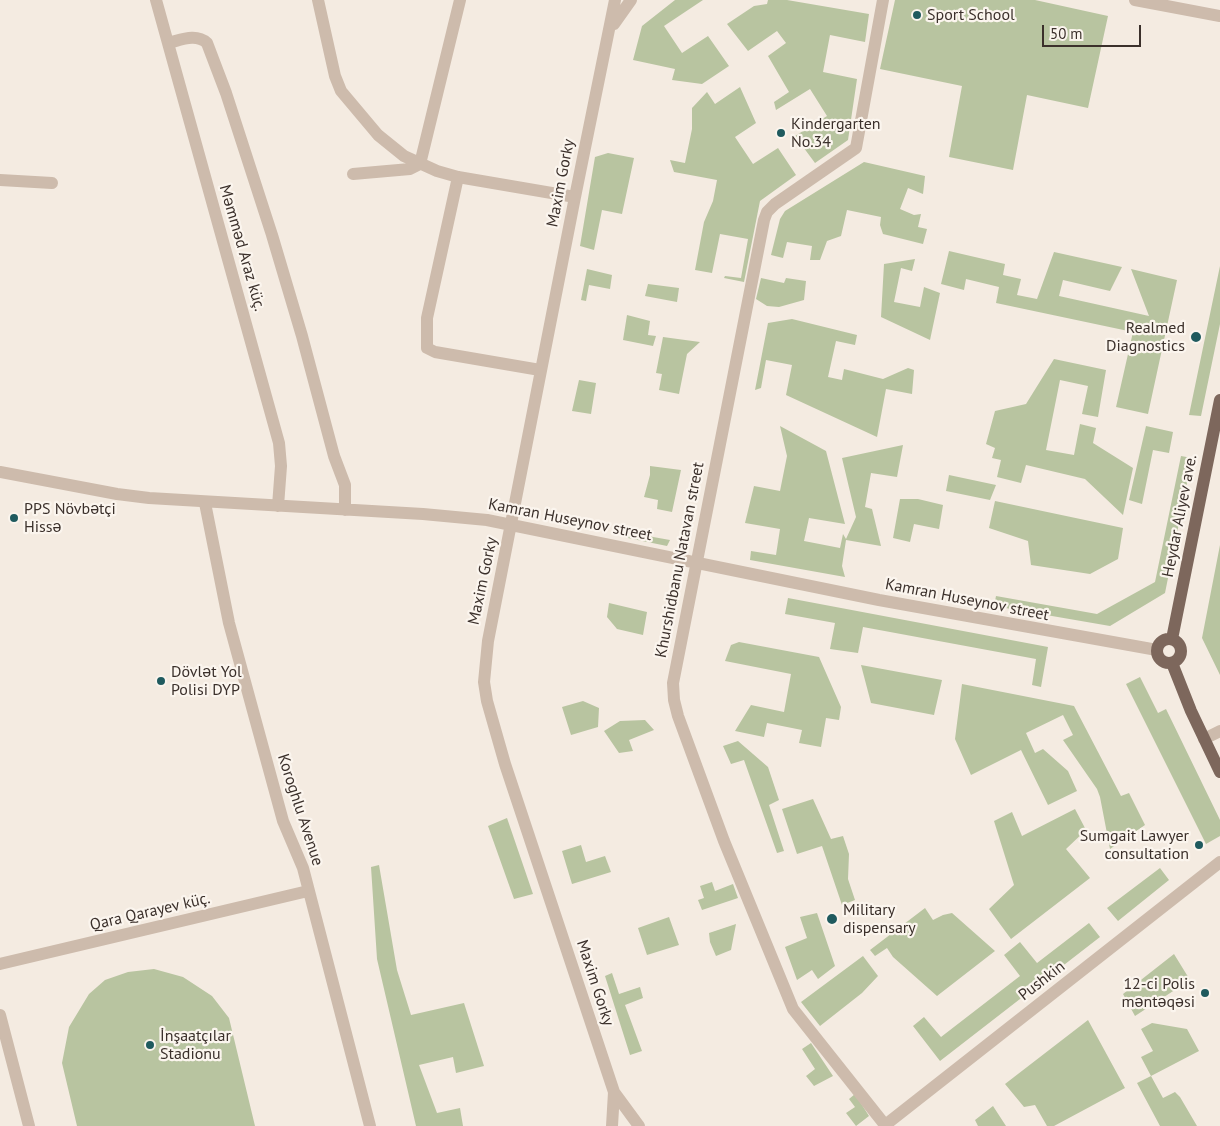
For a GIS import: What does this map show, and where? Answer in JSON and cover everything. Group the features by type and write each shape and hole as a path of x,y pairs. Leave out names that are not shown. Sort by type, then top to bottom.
{"main road":[{"name":"Heydar Aliyev ave.","path":"1172,639 1220,400"},
{"path":"1172,639 1180,644 1182,650 1178,659 1172,663 1162,661 1158,655 1158,646 1163,640 1172,639"},
{"path":"1172,663 1204,740 1220,772"}],"street":[{"name":"Məmməd Araz küç.","path":"156,0 279,443 281,466 278,506"},
{"path":"318,0 335,76 341,91 378,135 404,156 420,164 458,177 575,197"},
{"path":"353,174 410,169 420,164 460,0"},
{"name":"Maxim Gorky","path":"614,1092 506,764 487,701 484,663 540,370 615,0"},
{"path":"608,35 619,15 631,0"},
{"name":"Khurshidbanu Natavan street","path":"884,0 856,148 774,204 767,212 764,220 673,683 674,700 678,716 724,841 793,1010 884,1126"},
{"path":"1135,0 1220,16"},
{"path":"168,43 196,37 207,43 226,93 272,235 302,336 331,448 345,485 345,510"},
{"path":"458,177 426,318 427,348 435,352 540,370"},
{"path":"0,180 52,183"},
{"name":"Kamran Huseynov street","path":"0,472 117,494 205,503 464,517 512,524 879,600 1157,650"},
{"name":"Koroghlu Avenue","path":"205,503 229,623 283,821 302,868 370,1126"},
{"path":"1204,740 1220,731"},
{"name":"Pushkin","path":"884,1126 1220,862"},
{"name":"Qara Qarayev küç.","path":"0,964 308,891"},
{"path":"0,1015 28,1126"},
{"path":"612,1126 614,1092"},
{"path":"614,1092 639,1126"}],"green space":[{"path":"675,0 703,0 664,26 682,53 708,36 729,66 702,84 672,80 675,69 633,60 642,26"},
{"path":"768,0 787,0 869,14 865,42 830,35 823,72 857,79 848,140 815,163 795,136 827,116 810,89 776,110 774,102 789,92 768,56 786,43 777,31 748,51 727,24 754,6 767,4"},
{"path":"895,0 1035,0 1108,16 1088,108 1027,95 1013,170 949,157 962,86 880,69"},
{"path":"740,87 756,123 735,137 753,164 778,148 796,175 760,201 744,282 724,278 725,276 741,278 748,239 720,234 712,273 695,270 704,222 713,201 717,180 674,172 670,160 685,163 692,129 692,108 707,92 715,104"},
{"path":"608,153 634,158 622,214 602,210 594,250 580,246 595,157"},
{"path":"864,162 925,176 923,194 908,188 900,209 914,215 921,214 918,227 927,229 923,244 883,234 880,225 881,217 847,210 841,236 827,241 820,260 810,260 812,246 787,242 783,258 771,255 780,219 785,211"},
{"path":"949,251 1005,264 1003,275 1021,279 1017,295 1037,299 1054,252 1122,267 1110,291 1063,280 1059,296 1149,316 1131,269 1177,280 1148,414 1116,407 1133,332 996,303 999,287 966,279 964,290 941,284"},
{"path":"915,259 912,271 901,268 894,302 920,307 924,287 940,293 930,340 881,317 884,264"},
{"path":"1220,266 1220,324 1201,416 1189,415"},
{"path":"587,269 612,275 610,289 589,285 586,301 581,300"},
{"path":"761,278 784,283 786,278 806,281 804,300 779,307 767,306 756,299"},
{"path":"648,284 679,288 677,302 645,296"},
{"path":"627,315 650,321 648,335 656,336 653,346 623,340"},
{"path":"792,319 857,335 855,345 836,341 828,377 842,380 844,369 883,379 908,368 914,370 912,394 886,389 877,437 786,395 792,365 766,360 761,388 755,390 768,323"},
{"path":"663,337 700,342 687,354 679,394 659,390 662,374 656,373"},
{"path":"1054,359 1106,370 1098,417 1082,414 1088,386 1060,380 1046,450 1074,455 1080,424 1096,428 1093,443 1133,468 1123,515 1085,479 1026,465 1021,483 997,477 1001,460 992,458 995,448 986,444 995,411 1026,404"},
{"path":"579,380 596,383 591,414 572,411"},
{"path":"780,426 826,451 845,524 809,518 804,541 840,548 843,534 846,539 856,517 842,458 903,445 897,477 871,473 865,507 872,509 881,546 846,540 842,566 845,577 750,560 751,551 776,555 780,529 745,523 754,486 780,491 787,456"},
{"path":"1146,426 1173,432 1169,453 1153,450 1142,504 1129,500"},
{"path":"1181,456 1192,458 1165,593 1110,626 994,606 996,596 1097,614 1155,582"},
{"path":"650,466 681,470 672,512 657,509 658,500 644,497 650,475"},
{"path":"949,475 996,485 990,500 946,491"},
{"path":"900,499 918,499 943,505 939,529 914,524 910,542 893,538"},
{"path":"995,501 1123,528 1118,559 1090,574 1031,565 1028,541 989,528"},
{"path":"625,532 670,540 667,546 623,537"},
{"path":"1220,545 1220,675 1202,638"},
{"path":"788,598 1048,647 1041,687 1032,685 1036,659 863,627 858,653 830,649 835,623 785,614"},
{"path":"609,603 647,612 643,635 617,629 607,617"},
{"path":"739,642 819,657 841,707 839,720 826,718 821,747 799,743 802,730 767,723 764,737 735,731 751,705 784,712 791,674 725,661 731,645"},
{"path":"861,665 942,680 934,715 871,703"},
{"path":"1140,677 1158,713 1166,709 1220,820 1220,836 1206,844 1126,684"},
{"path":"962,684 1074,706 1121,796 1129,793 1145,825 1110,849 1097,789 1063,740 1073,735 1063,715 1026,733 1035,753 1043,749 1068,771 1077,791 1048,805 1021,750 971,775 955,739"},
{"path":"583,701 599,708 598,727 571,735 562,707"},
{"path":"645,720 654,730 629,740 633,751 619,753 604,731 620,721"},
{"path":"738,741 768,767 779,800 769,805 784,851 777,853 744,760 731,764 723,746"},
{"path":"813,799 831,839 843,836 849,854 848,879 855,900 842,905 822,846 797,854 782,809"},
{"path":"1075,809 1086,830 1066,849 1090,878 1011,939 989,909 1014,885 994,821 1012,812 1022,836"},
{"path":"507,818 533,894 514,899 488,826"},
{"path":"581,845 586,862 605,856 611,872 572,884 562,851"},
{"path":"379,865 397,970 411,1015 464,1003 484,1066 456,1073 453,1057 419,1065 437,1113 460,1108 463,1126 416,1126 377,959 371,867"},
{"path":"1160,868 1169,880 1118,921 1107,908"},
{"path":"712,882 715,891 733,884 738,898 702,910 698,900 704,898 700,886"},
{"path":"925,908 933,920 952,913 995,951 937,996 893,957 887,948 875,956 870,950"},
{"path":"817,913 835,966 818,979 812,970 797,980 785,947 807,938 800,917"},
{"path":"669,917 679,945 647,955 638,928"},
{"path":"1089,923 1100,937 940,1061 913,1026 924,1017 941,1037 1020,976 1004,955 1020,942 1037,963"},
{"path":"736,924 731,950 716,956 710,942 709,933"},
{"path":"1174,954 1190,980 1135,1016 1123,994"},
{"path":"863,956 878,976 862,993 820,1026 801,1002"},
{"name":"İnşaatçılar Stadionu","path":"154,969 183,977 212,996 229,1018 255,1126 77,1126 62,1063 69,1027 89,994 105,980 128,972"},
{"path":"612,973 619,994 640,987 643,998 625,1005 642,1051 630,1055 605,976"},
{"path":"1088,1020 1125,1088 1054,1126 1047,1126 1035,1105 1024,1107 1005,1084"},
{"path":"1152,1023 1187,1029 1199,1051 1151,1076 1141,1057 1153,1051 1141,1029"},
{"path":"811,1043 833,1076 814,1086 806,1076 815,1069 802,1049"},
{"path":"1151,1076 1163,1098 1175,1092 1180,1097 1197,1126 1160,1126 1137,1083"},
{"path":"855,1094 869,1116 856,1126 846,1113 855,1107 849,1099"},
{"path":"993,1106 1006,1126 978,1126 975,1120"}],"place":[{"name":"Sport School","path":"917,15"},
{"name":"Kindergarten No.34","path":"781,133"},
{"name":"Realmed Diagnostics","path":"1196,337"},
{"name":"PPS Növbətçi Hissə","path":"14,518"},
{"name":"Dövlət Yol Polisi DYP","path":"161,681"},
{"name":"Sumgait Lawyer consultation","path":"1199,845"},
{"name":"Military dispensary","path":"832,919"},
{"name":"12-ci Polis məntəqəsi","path":"1205,993"},
{"name":"İnşaatçılar Stadionu","path":"150,1045"}]}
